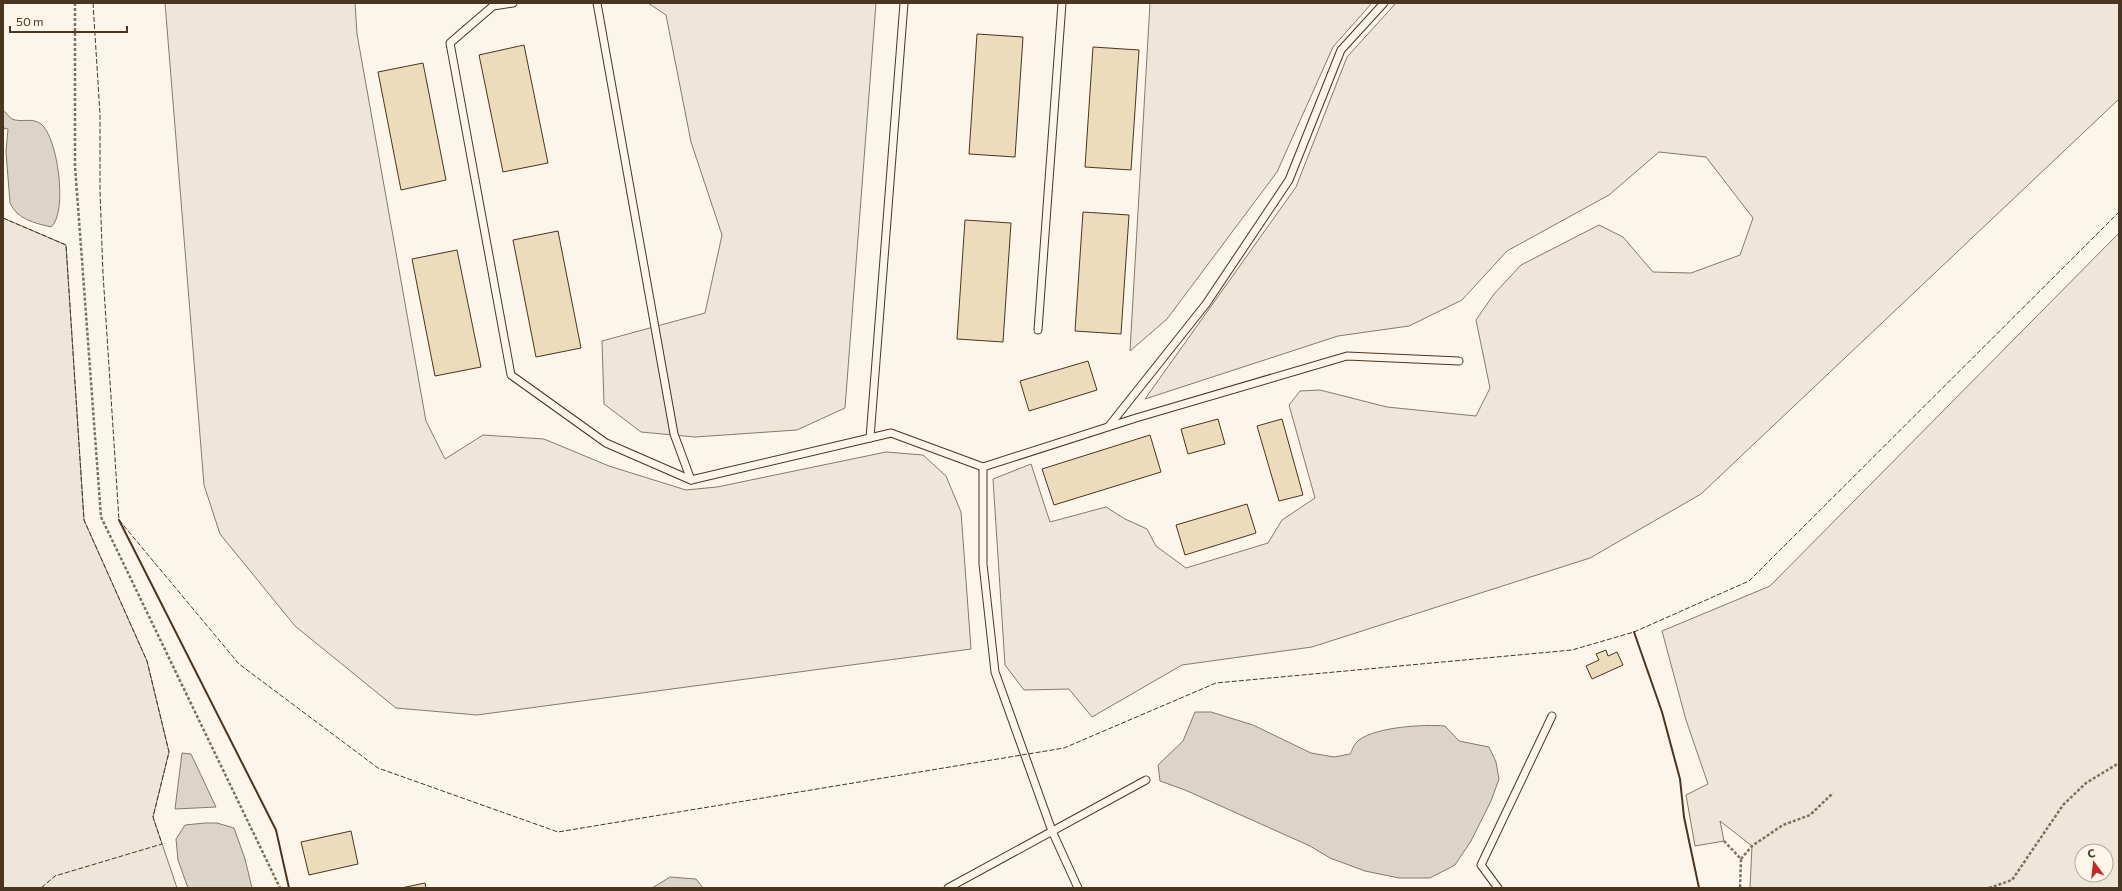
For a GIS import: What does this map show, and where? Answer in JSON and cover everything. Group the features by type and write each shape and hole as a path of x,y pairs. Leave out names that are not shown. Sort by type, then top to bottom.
{"lane":[{"path":"513,3 493,6 450,42 511,375 606,443 692,480 892,433 983,467 1108,427 1347,356 1459,361"},
{"path":"597,3 674,434 692,480"},
{"path":"870,438 904,3"},
{"path":"1038,330 1062,3"},
{"path":"1108,427 1206,304 1289,180 1341,50 1384,3"},
{"path":"983,467 983,564 996,672 1052,831 1078,888"},
{"path":"1498,888 1481,865 1552,716"},
{"path":"948,888 1146,780"}],"path":[{"path":"75,3 75,166 101,517 280,888"},
{"path":"1989,888 2012,880 2063,804 2086,783 2119,762"},
{"path":"1740,888 1741,859 1752,846 1783,826 1810,815 1833,793"},
{"path":"1724,841 1741,859"}],"shaded area":[{"path":"165,3 355,3 357,34 426,421 445,459 483,435 544,439 609,466 686,490 717,487 886,452 923,455 946,476 961,512 971,649 477,715 396,708 295,626 220,534 204,485"},
{"path":"648,3 876,3 845,408 797,430 695,437 641,432 604,404 602,341 705,313 722,235 691,142 666,15"},
{"path":"1150,3 1372,3 1333,47 1277,172 1167,319 1130,351"},
{"path":"1396,3 2119,3 2119,99 1701,494 1590,558 1312,647 1182,665 1092,717 1069,689 1024,690 1005,665 993,479 1031,464 1050,522 1106,507 1125,519 1147,529 1156,546 1186,568 1268,543 1282,520 1315,498 1289,405 1300,391 1320,390 1387,407 1476,416 1490,388 1476,320 1494,294 1521,265 1599,225 1623,237 1653,272 1691,273 1740,255 1753,218 1706,157 1659,152 1609,195 1507,251 1462,300 1409,326 1338,336 1145,399 1296,187 1347,57"},
{"path":"3,111 6,112 12,119 30,120 41,124 47,132 52,144 59,175 60,192 59,207 56,219 51,227 27,220 17,213 10,203 6,152 8,129 4,128 3,134"},
{"path":"3,218 66,245 84,520 147,661 169,752 153,817 177,888 3,888"},
{"path":"2119,233 2119,888 1750,888 1752,846 1720,821 1724,841 1695,846 1686,795 1708,784 1686,720 1662,631 1770,586"},
{"path":"1195,712 1211,712 1253,725 1311,753 1334,757 1350,754 1356,743 1373,733 1411,726 1445,726 1459,741 1489,747 1496,762 1499,779 1491,801 1471,841 1455,865 1430,878 1399,878 1365,871 1330,858 1310,846 1185,790 1160,781 1158,765 1183,741"},
{"path":"182,753 191,754 216,807 175,809"},
{"path":"217,823 234,828 245,859 252,888 188,888 178,860 176,839 185,825"},
{"path":"670,877 696,879 703,888 652,888"}],"building":[{"path":"977,34 1023,37 1015,157 969,154"},
{"path":"524,45 548,163 503,172 479,55"},
{"path":"1093,47 1139,50 1131,170 1085,167"},
{"path":"423,63 446,180 401,190 378,72"},
{"path":"1083,212 1129,215 1121,334 1075,331"},
{"path":"965,220 1011,223 1003,342 957,339"},
{"path":"558,231 581,348 536,357 513,240"},
{"path":"457,250 481,367 435,376 412,259"},
{"path":"1088,361 1097,390 1029,411 1020,381"},
{"path":"1218,419 1225,444 1188,454 1181,429"},
{"path":"1282,419 1303,495 1279,501 1257,426"},
{"path":"1150,435 1161,472 1054,505 1042,469"},
{"path":"1247,504 1256,533 1185,555 1176,525"},
{"path":"1606,650 1608,656 1617,652 1623,665 1592,679 1586,666 1599,660 1596,654"},
{"path":"351,831 358,864 309,875 301,842"},
{"path":"425,883 426,888 401,888"}],"fence":[{"path":"93,3 100,114 100,191 103,274 119,520 239,664 378,768 558,832 1064,748 1216,683 1572,650 1634,632 1749,581 2119,212"},
{"path":"3,218 66,245 84,520 147,661 169,752 153,817 162,844 55,876 41,888"}],"wall":[{"path":"119,520 276,830 289,888"},
{"path":"1634,632 1662,712 1680,779 1684,817 1699,888"}]}
